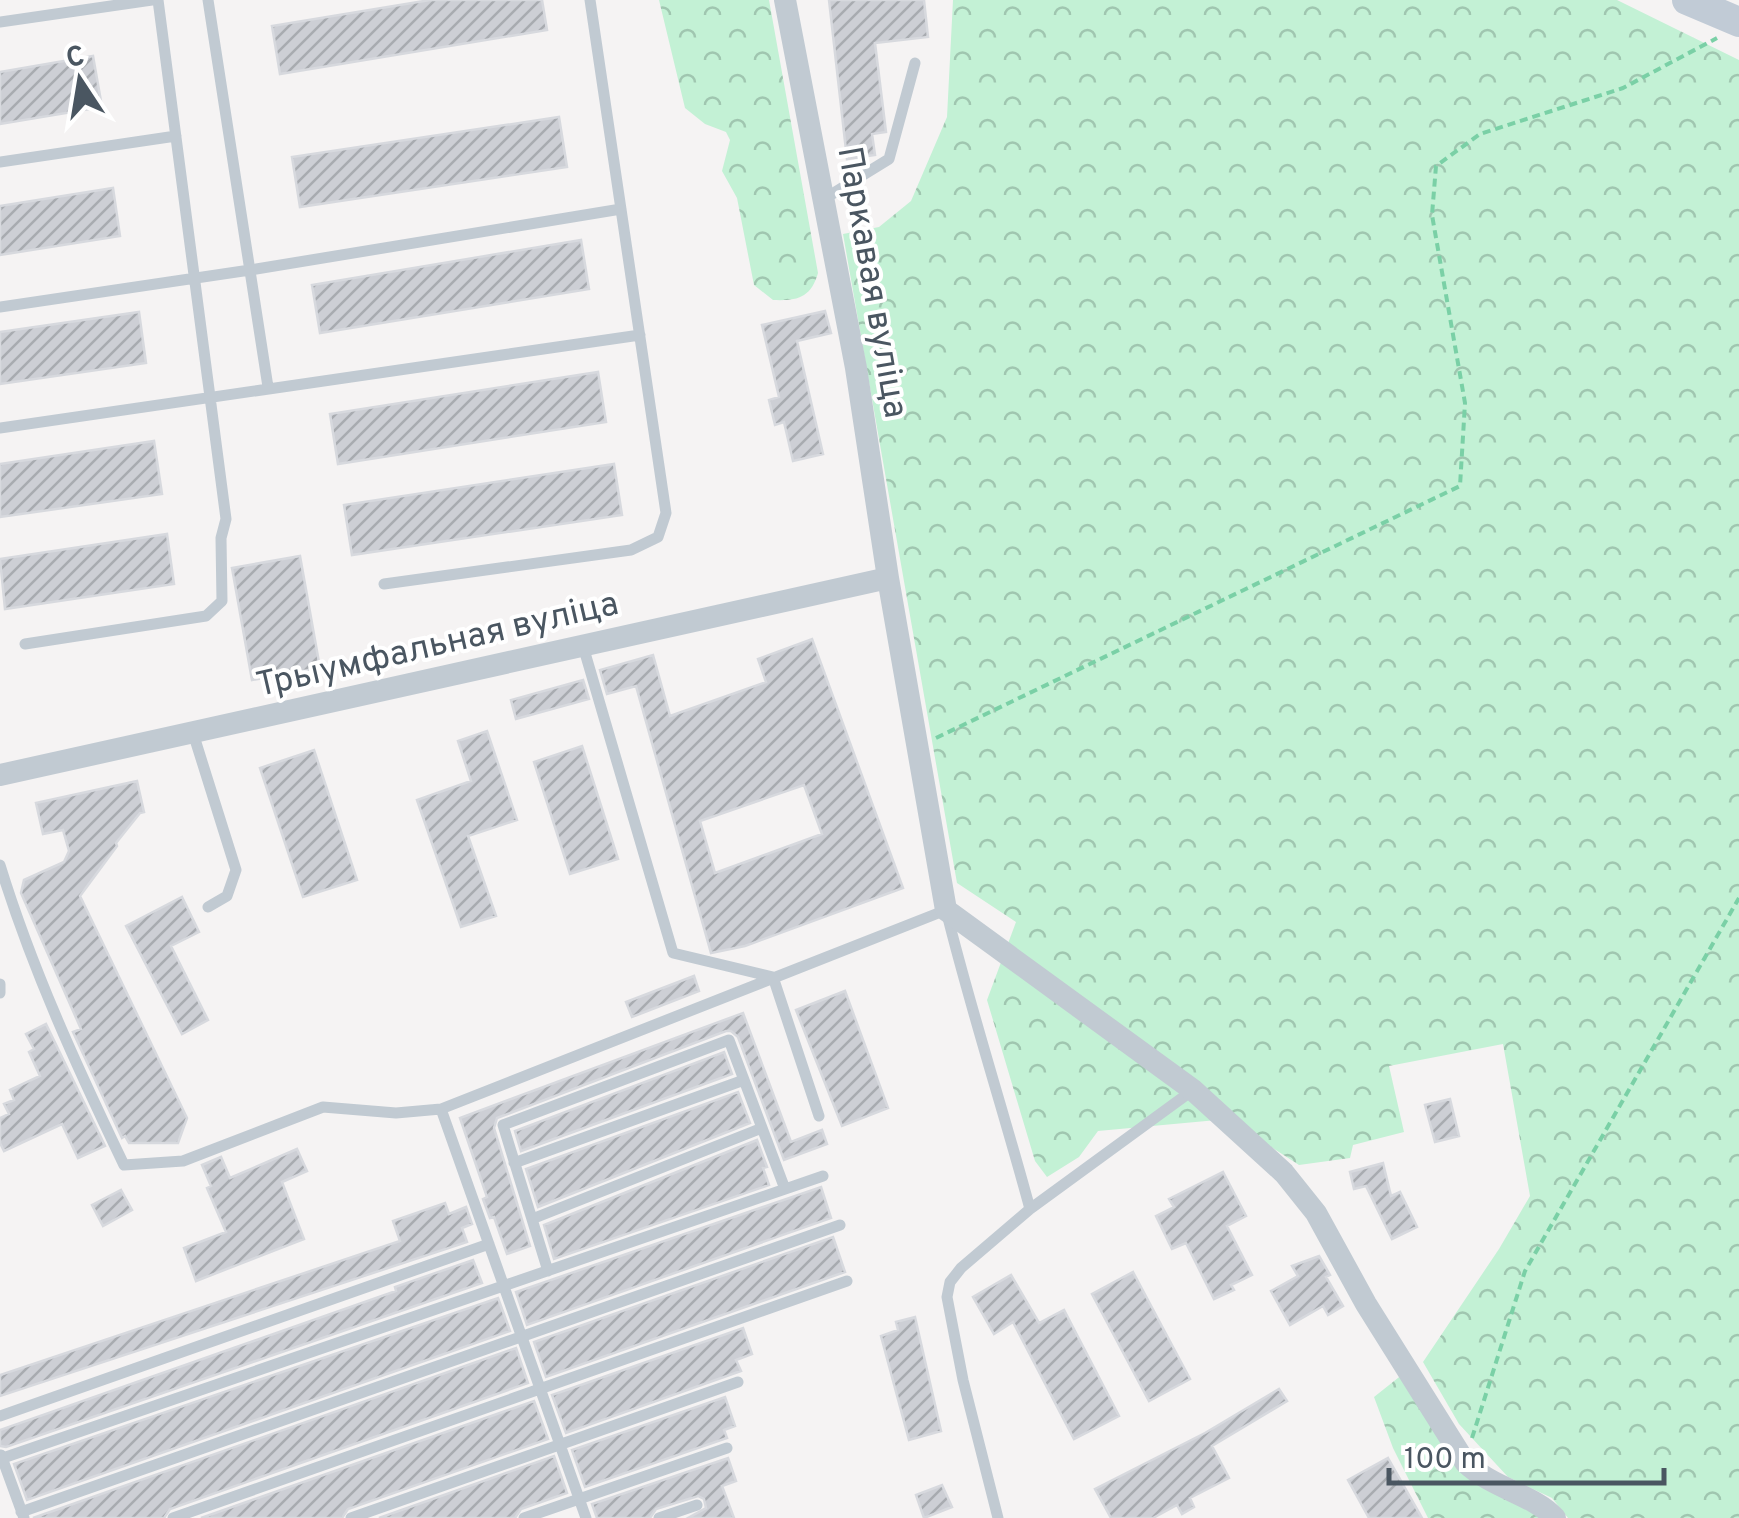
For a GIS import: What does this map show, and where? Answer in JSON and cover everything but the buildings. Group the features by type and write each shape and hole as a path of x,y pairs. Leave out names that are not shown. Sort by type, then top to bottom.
{"main road":[{"path":"1687,0 1731,28"}],"street":[{"name":"Паркавая вуліца","path":"785,0 856,368 946,910"},
{"name":"Трыумфальная вуліца","path":"0,775 888,578"},
{"path":"946,910 1194,1090 1255,1144 1316,1213 1366,1304 1464,1462 1482,1478 1546,1508 1556,1518"}],"lane":[{"path":"0,22 155,0 226,519 220,538 222,601 206,616 25,644"},
{"path":"208,0 268,387"},
{"path":"384,584 631,550 658,536 666,512 590,0"},
{"path":"824,199 889,159 915,64"},
{"path":"0,162 176,136"},
{"path":"0,307 621,209"},
{"path":"0,428 640,335"},
{"path":"582,646 672,953 774,977"},
{"path":"193,732 236,870 227,896 208,907"},
{"path":"0,865 19,928 61,1032 124,1166 190,1159 323,1107 396,1113 441,1109 946,910 970,1007 998,1090 1030,1210"},
{"path":"774,977 819,1116"},
{"path":"548,1271 502,1125 729,1040 785,1188"},
{"path":"514,1163 744,1080"},
{"path":"998,1518 963,1380 947,1297 950,1282 960,1268 1030,1210 1194,1090"},
{"path":"441,1109 586,1518"},
{"path":"532,1219 762,1128"},
{"path":"823,1176 1,1455 23,1515 840,1225"},
{"path":"0,1416 489,1244"},
{"path":"173,1518 848,1281"},
{"path":"351,1518 738,1382"},
{"path":"524,1518 727,1448"},
{"path":"659,1518 697,1505"}],"path":[{"path":"918,747 1460,486 1465,403 1432,215 1436,166 1480,134 1623,88 1731,28"},
{"path":"1464,1462 1525,1270 1739,898"}],"green space":[{"path":"659,0 769,0 818,273 802,296 773,300 754,285 737,198 722,171 730,140 726,132 705,124 685,108"},
{"path":"953,0 1617,0 1739,60 1739,1518 1568,1518 1552,1498 1508,1477 1459,1424 1423,1362 1530,1196 1503,1044 1389,1066 1404,1132 1353,1145 1350,1158 1299,1165 1228,1119 1098,1131 1079,1157 1047,1177 1035,1161 987,1000 1016,922 957,883 843,234 879,227 911,201 947,117"},
{"path":"1408,1370 1465,1462 1555,1518 1428,1518 1393,1448 1374,1397"}]}
